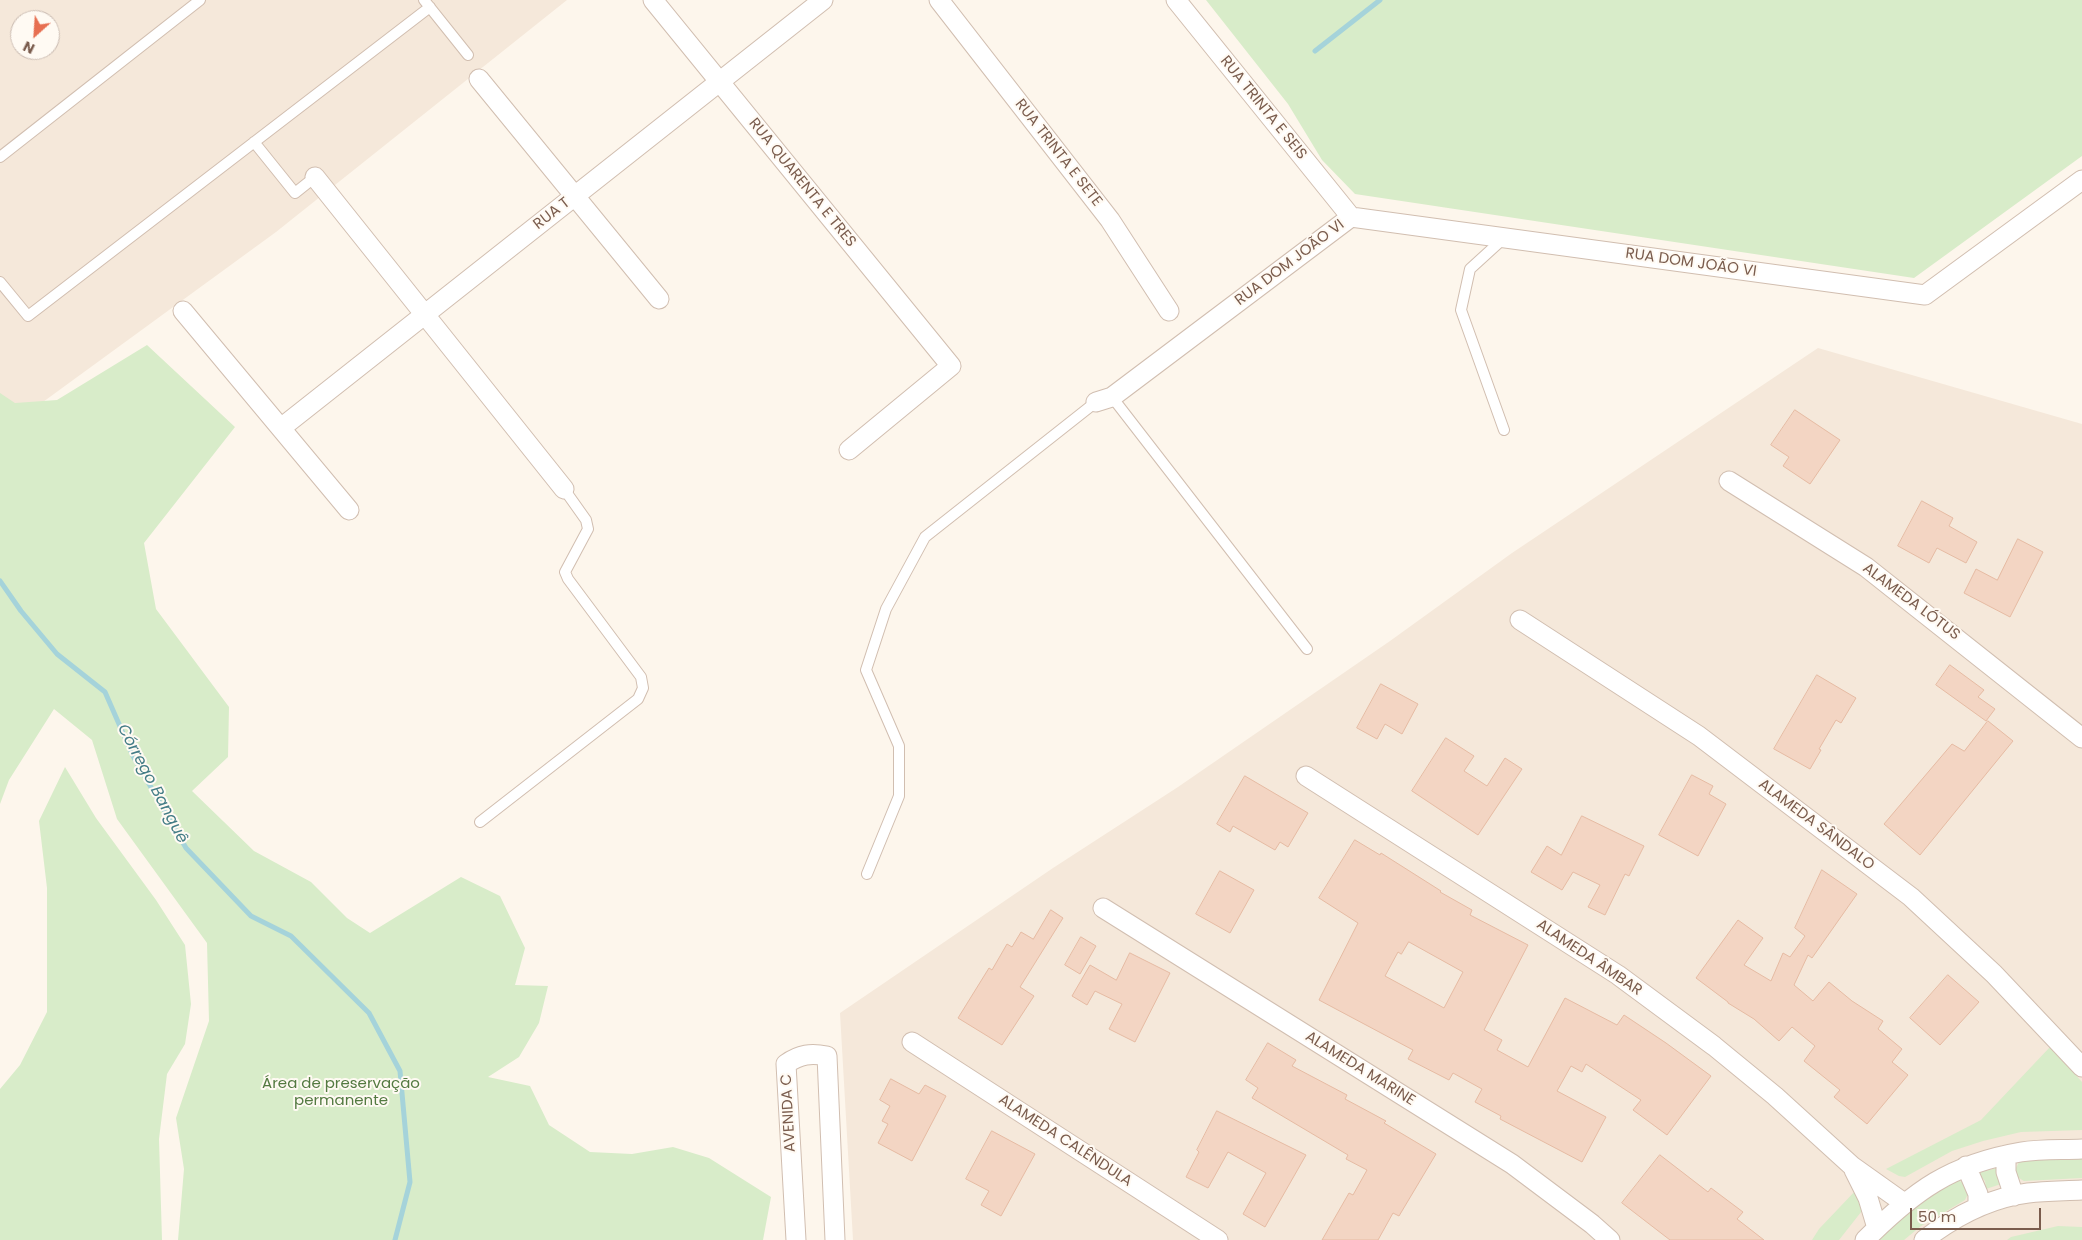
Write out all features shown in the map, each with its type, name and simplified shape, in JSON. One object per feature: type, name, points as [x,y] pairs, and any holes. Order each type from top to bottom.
[{"type":"street","name":"RUA QUARENTA E TRES","points":[[653,0],[951,366],[849,450]]},
{"type":"street","name":"RUA T","points":[[281,428],[824,0]]},
{"type":"street","name":"RUA TRINTA E SETE","points":[[939,0],[1110,220],[1169,311]]},
{"type":"street","name":"RUA TRINTA E SEIS","points":[[1176,0],[1351,217]]},
{"type":"street","points":[[479,79],[659,299]]},
{"type":"street","points":[[315,177],[424,316],[564,489]]},
{"type":"street","name":"RUA DOM JOÃO VI","points":[[1104,399],[1351,217],[1925,295],[2082,180]]},
{"type":"street","points":[[183,311],[349,510]]},
{"type":"street","name":"ALAMEDA LÓTUS","points":[[1728,481],[1866,567],[2082,738]]},
{"type":"street","name":"ALAMEDA SÂNDALO","points":[[1520,620],[1699,736],[1911,897],[1994,974],[2082,1067]]},
{"type":"street","name":"ALAMEDA ÂMBAR","points":[[1306,776],[1618,975],[1714,1046],[1775,1096],[1852,1166],[1904,1203]]},
{"type":"street","name":"ALAMEDA MARINE","points":[[1103,908],[1512,1164],[1592,1224],[1610,1240]]},
{"type":"street","name":"ALAMEDA CALÊNDULA","points":[[912,1042],[1218,1240]]},
{"type":"street","name":"AVENIDA C","points":[[796,1240],[786,1064],[805,1054],[816,1054],[827,1056],[835,1240]]},
{"type":"street","points":[[1871,1234],[1904,1203],[1944,1176],[1966,1166],[2023,1152],[2082,1149]]},
{"type":"street","points":[[2006,1155],[2006,1172],[2014,1196]]},
{"type":"street","name":"ALAMEDA ÂMBAR","points":[[1852,1166],[1868,1198],[1871,1234]]},
{"type":"street","points":[[1966,1166],[1978,1194],[1978,1206]]},
{"type":"street","points":[[1924,1240],[1946,1223],[1978,1206],[2027,1193],[2082,1190]]},
{"type":"lane","points":[[0,157],[200,0]]},
{"type":"lane","points":[[0,282],[28,316],[254,142],[427,3],[468,55]]},
{"type":"lane","points":[[254,142],[295,193],[315,177]]},
{"type":"lane","points":[[1504,430],[1461,310],[1470,269],[1505,238]]},
{"type":"lane","points":[[1104,399],[1307,649]]},
{"type":"lane","name":"RUA DOM JOÃO VI","points":[[867,874],[899,796],[899,746],[866,670],[886,609],[924,536],[1104,399]]},
{"type":"lane","points":[[480,822],[638,699],[643,688],[641,677],[568,580],[565,572],[588,529],[586,520],[564,489]]},
{"type":"shaded area","points":[[0,0],[567,0],[276,232],[21,418],[0,406]]},
{"type":"shaded area","points":[[1818,348],[2082,424],[2082,1240],[853,1240],[840,1013],[1053,868],[1178,787],[1390,641],[1512,553]]},
{"type":"green space","points":[[1206,0],[2082,0],[2082,156],[1914,278],[1355,194],[1322,160],[1288,104]]},
{"type":"green space","name":"Área de preservação permanente","points":[[147,345],[235,427],[144,543],[156,609],[229,707],[228,757],[192,791],[254,851],[311,882],[347,918],[370,933],[461,877],[500,896],[525,948],[515,985],[548,986],[539,1023],[519,1057],[488,1077],[530,1086],[549,1125],[590,1152],[632,1154],[673,1147],[709,1158],[771,1197],[763,1240],[178,1240],[184,1169],[176,1118],[209,1021],[207,943],[117,819],[92,740],[54,709],[9,780],[0,804],[0,393],[15,403],[57,400]]},
{"type":"green space","points":[[65,767],[96,818],[156,900],[185,945],[191,1004],[185,1044],[167,1074],[159,1139],[162,1240],[0,1240],[0,1089],[20,1065],[47,1012],[47,888],[39,821]]},
{"type":"green space","points":[[2050,1047],[2082,1082],[2082,1130],[2021,1132],[1983,1141],[1952,1151],[1905,1177],[1886,1169],[1981,1120]]},
{"type":"green space","points":[[2082,1158],[2082,1178],[2024,1181],[2017,1177],[2015,1170],[2019,1162],[2028,1159]]},
{"type":"green space","points":[[1997,1168],[1997,1177],[2001,1184],[1986,1189],[1985,1181],[1978,1173]]},
{"type":"green space","points":[[1958,1180],[1965,1184],[1969,1192],[1965,1200],[1921,1226],[1904,1240],[1874,1240],[1910,1207]]},
{"type":"green space","points":[[1858,1188],[1865,1207],[1839,1240],[1812,1240],[1819,1229]]},
{"type":"green space","points":[[2058,1226],[2082,1227],[2082,1240],[2007,1240],[2011,1237]]},
{"type":"building","points":[[1795,410],[1840,440],[1810,484],[1783,466],[1789,457],[1771,445]]},
{"type":"building","points":[[1922,501],[1953,518],[1949,526],[1977,542],[1966,563],[1937,548],[1929,563],[1898,546]]},
{"type":"building","points":[[2018,539],[2043,552],[2010,617],[1964,593],[1976,569],[1997,580]]},
{"type":"building","points":[[1950,665],[1984,690],[1978,697],[1995,709],[1986,721],[1936,685]]},
{"type":"building","points":[[1817,675],[1856,698],[1841,723],[1836,720],[1810,769],[1774,749]]},
{"type":"building","points":[[1381,684],[1418,704],[1402,734],[1385,724],[1377,739],[1357,728]]},
{"type":"building","points":[[1988,721],[2013,741],[1920,855],[1884,824],[1952,744],[1964,751]]},
{"type":"building","points":[[1446,738],[1474,756],[1464,771],[1487,786],[1505,758],[1522,769],[1478,835],[1412,791]]},
{"type":"building","points":[[1692,775],[1713,786],[1709,794],[1726,804],[1698,856],[1659,835]]},
{"type":"building","points":[[1245,776],[1308,813],[1288,847],[1280,842],[1275,850],[1233,826],[1230,832],[1217,824]]},
{"type":"building","points":[[1582,816],[1644,846],[1629,876],[1625,874],[1605,915],[1588,907],[1600,885],[1573,872],[1562,890],[1531,872],[1547,846],[1561,855]]},
{"type":"building","points":[[1355,840],[1380,855],[1381,853],[1440,892],[1472,910],[1470,915],[1528,945],[1484,1030],[1502,1040],[1497,1050],[1528,1067],[1565,998],[1617,1025],[1624,1015],[1711,1076],[1667,1135],[1633,1110],[1641,1100],[1586,1064],[1582,1072],[1571,1066],[1557,1091],[1606,1117],[1582,1162],[1500,1119],[1501,1116],[1475,1102],[1482,1089],[1453,1073],[1449,1080],[1408,1059],[1413,1050],[1319,1000],[1358,923],[1319,898]],"holes":[[[1409,942],[1463,972],[1444,1008],[1385,976],[1398,952],[1401,954]]]},
{"type":"building","points":[[1822,870],[1857,894],[1812,958],[1808,955],[1794,985],[1813,1001],[1829,982],[1852,1001],[1883,1021],[1878,1029],[1902,1049],[1892,1062],[1908,1075],[1867,1124],[1834,1097],[1840,1090],[1804,1061],[1815,1046],[1792,1027],[1779,1041],[1754,1019],[1728,1003],[1696,978],[1738,920],[1763,938],[1744,965],[1771,981],[1783,953],[1790,957],[1805,936],[1795,928]]},
{"type":"building","points":[[1220,871],[1254,890],[1230,933],[1196,914]]},
{"type":"building","points":[[1051,910],[1063,918],[1020,987],[1034,996],[1002,1045],[958,1018],[989,968],[992,970],[1007,944],[1012,947],[1021,932],[1033,939]]},
{"type":"building","points":[[1081,937],[1096,946],[1080,974],[1065,965]]},
{"type":"building","points":[[1130,953],[1170,973],[1135,1042],[1109,1029],[1122,1004],[1095,991],[1087,1005],[1072,996],[1090,965],[1116,980]]},
{"type":"building","points":[[1948,975],[1979,1002],[1940,1045],[1910,1018]]},
{"type":"building","points":[[1268,1043],[1296,1060],[1292,1066],[1347,1095],[1345,1099],[1386,1121],[1384,1123],[1436,1154],[1399,1216],[1393,1213],[1378,1240],[1322,1240],[1349,1193],[1353,1195],[1367,1170],[1346,1159],[1348,1155],[1252,1098],[1258,1088],[1246,1080]]},
{"type":"building","points":[[891,1079],[919,1094],[925,1085],[946,1096],[912,1161],[878,1143],[888,1124],[882,1121],[890,1106],[880,1100]]},
{"type":"building","points":[[1217,1111],[1306,1155],[1265,1227],[1243,1214],[1266,1173],[1228,1152],[1208,1188],[1186,1177],[1199,1152],[1197,1150]]},
{"type":"building","points":[[992,1131],[1035,1154],[1001,1216],[981,1205],[989,1191],[966,1179]]},
{"type":"building","points":[[1660,1155],[1708,1192],[1711,1188],[1743,1212],[1737,1219],[1764,1240],[1670,1240],[1622,1203]]},
{"type":"waterway","points":[[1315,51],[1380,0]]},
{"type":"waterway","name":"Córrego Banguê","points":[[0,581],[21,611],[57,654],[105,692],[133,756],[186,848],[251,916],[291,936],[369,1013],[400,1071],[410,1182],[395,1240]]}]
